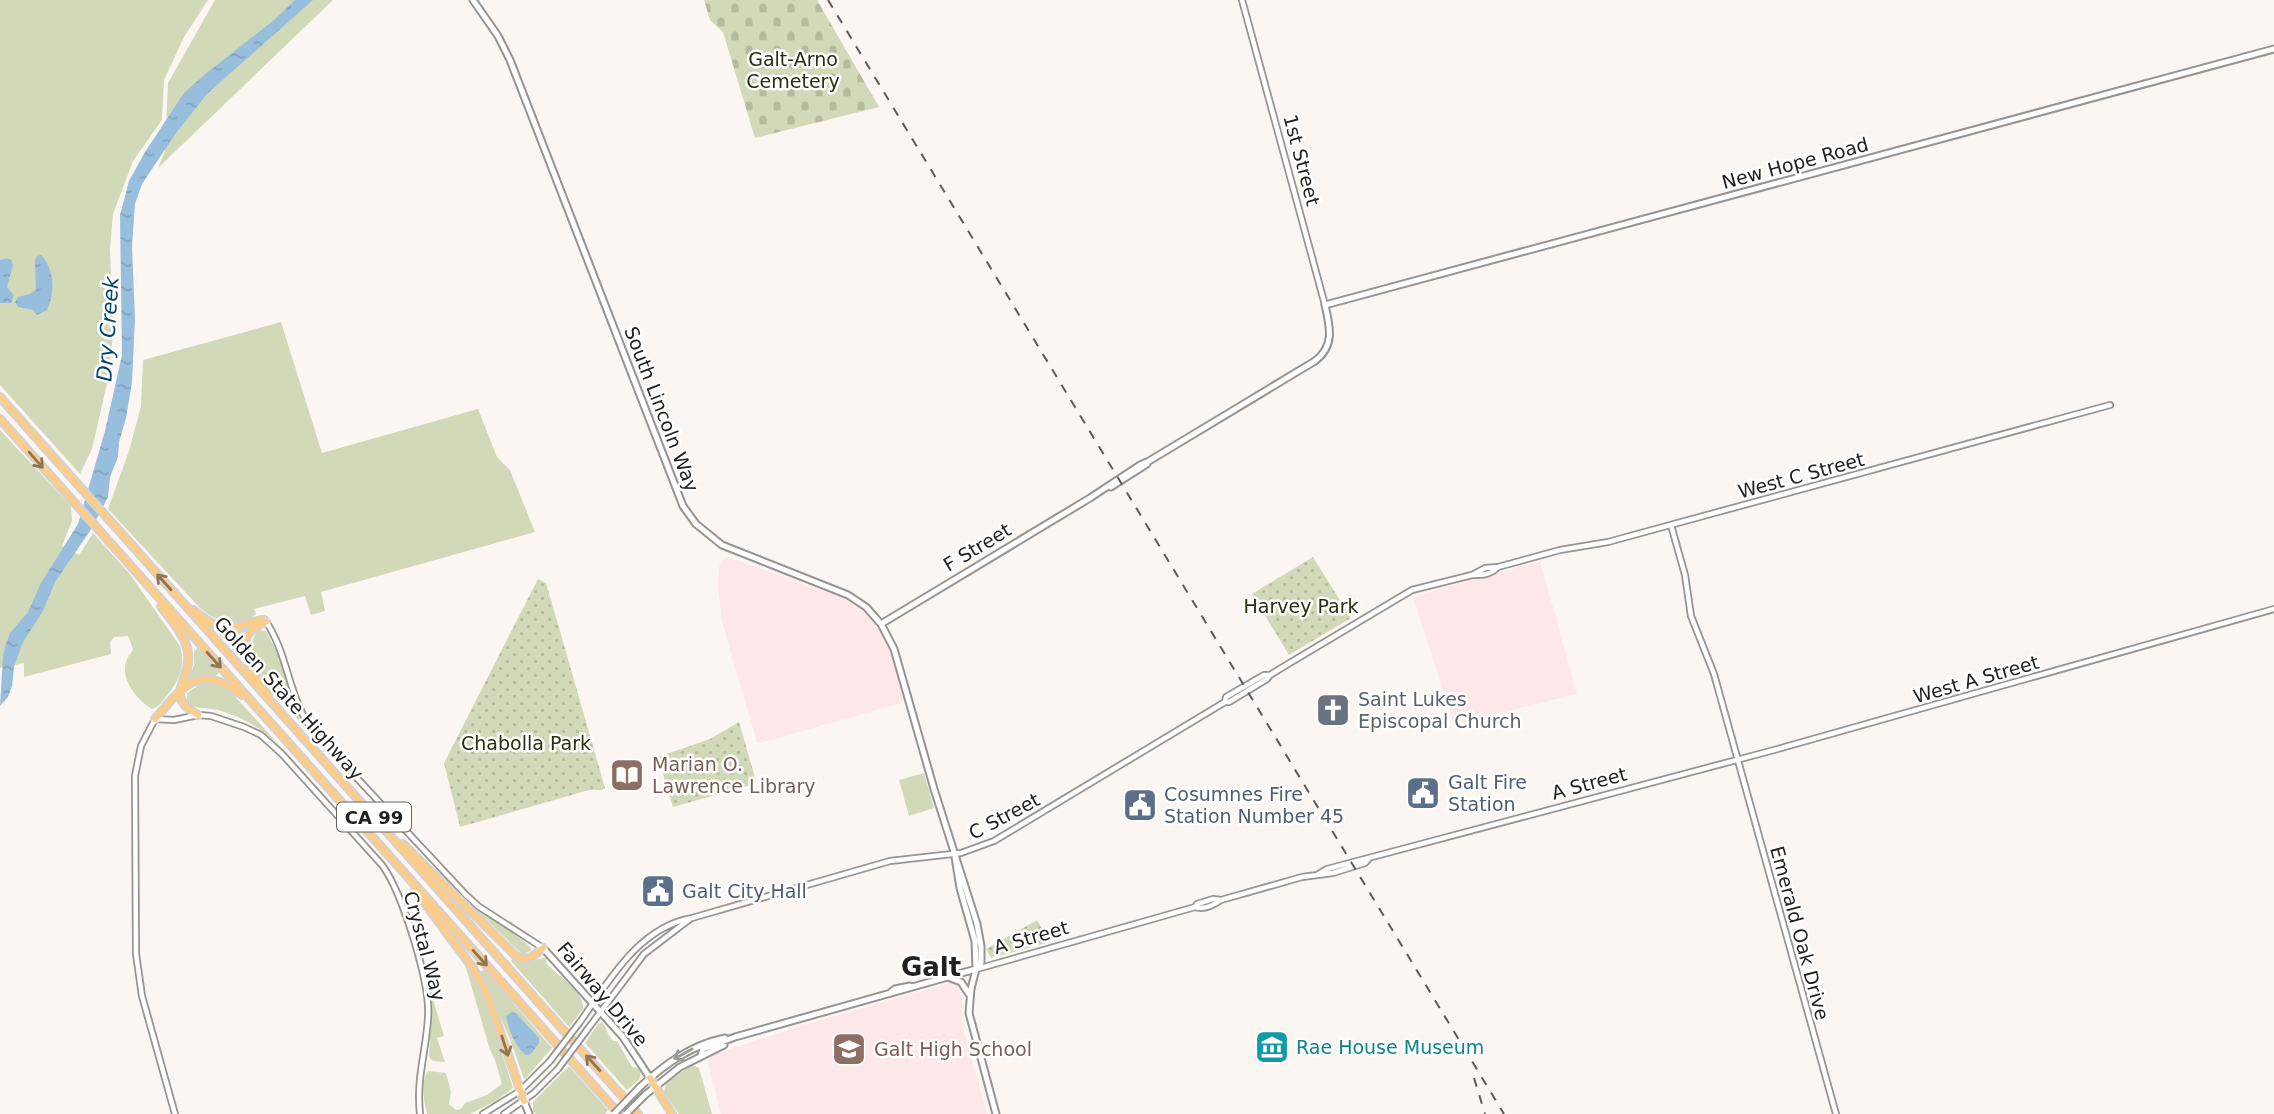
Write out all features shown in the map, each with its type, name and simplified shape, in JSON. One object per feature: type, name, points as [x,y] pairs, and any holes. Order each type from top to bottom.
[{"type":"highway","name":"Golden State Highway","points":[[0,397],[638,1114]]},
{"type":"highway","name":"Golden State Highway","points":[[0,419],[616,1114]]},
{"type":"highway","points":[[146,584],[186,645],[188,665],[179,690],[155,719]]},
{"type":"highway","points":[[181,601],[207,621],[222,627],[266,621]]},
{"type":"highway","points":[[266,621],[256,625],[249,634],[246,657],[283,717]]},
{"type":"highway","points":[[179,690],[199,680],[218,680],[254,705]]},
{"type":"highway","points":[[179,690],[187,709],[198,715]]},
{"type":"highway","points":[[373,815],[516,956],[525,960],[543,948]]},
{"type":"highway","points":[[395,863],[473,968],[494,1012],[524,1101]]},
{"type":"highway","points":[[650,1078],[672,1114]]},
{"type":"main road","name":"South Lincoln Way","points":[[474,0],[510,60],[676,491],[689,516],[704,532],[722,545],[848,595],[866,607],[881,624],[894,649],[954,854],[975,942],[976,969],[969,1013],[996,1114]]},
{"type":"main road","name":"New Hope Road","points":[[1325,305],[2274,49]]},
{"type":"main road","name":"1st Street","points":[[1325,305],[1330,328]]},
{"type":"main road","name":"F Street","points":[[881,624],[1143,469],[1149,461],[1315,361],[1328,346],[1330,328]]},
{"type":"main road","name":"Fairway Drive","points":[[543,948],[623,1037],[650,1078]]},
{"type":"main road","name":"A Street","points":[[616,1114],[639,1087],[672,1060],[696,1047],[976,969]]},
{"type":"main road","points":[[948,976],[961,982],[970,995]]},
{"type":"main road","name":"A Street","points":[[626,1114],[680,1067],[725,1045],[735,1037]]},
{"type":"main road","points":[[524,1101],[529,1114]]},
{"type":"street","name":"1st Street","points":[[1242,0],[1325,305]]},
{"type":"street","name":"West C Street","points":[[1498,567],[1560,550],[1608,542],[2110,405]]},
{"type":"street","name":"Emerald Oak Drive","points":[[1671,525],[1685,575],[1691,616],[1710,661],[1836,1114]]},
{"type":"street","name":"C Street","points":[[483,1114],[520,1091],[550,1061],[619,967],[644,943],[676,921],[890,861],[954,854],[983,846],[1003,837],[1225,702],[1267,680],[1270,675],[1404,594],[1472,575],[1484,575],[1498,567]]},
{"type":"street","name":"West A Street","points":[[1737,759],[2274,609]]},
{"type":"street","name":"Fairway Drive","points":[[266,621],[281,647],[297,705],[313,732],[466,895],[478,906],[543,948]]},
{"type":"street","name":"Crystal Way","points":[[155,719],[211,716],[253,731],[270,742],[382,865],[400,897],[428,995],[428,1024],[418,1081],[421,1114]]},
{"type":"street","points":[[155,719],[141,746],[135,776],[136,954],[142,996],[176,1114]]},
{"type":"street","name":"A Street","points":[[976,969],[1195,907],[1202,909],[1221,900],[1351,867],[1368,859],[1737,759]]},
{"type":"street","name":"C Street","points":[[503,1114],[524,1101],[558,1069],[644,954],[692,918]]},
{"type":"shaded area","points":[[728,557],[843,598],[865,613],[882,633],[892,654],[904,698],[901,703],[757,742],[722,621],[719,567]]},
{"type":"shaded area","points":[[1540,561],[1577,694],[1454,724],[1413,597]]},
{"type":"shaded area","name":"Galt High School","points":[[956,983],[961,988],[963,1028],[987,1114],[721,1114],[708,1062],[712,1055],[810,1023]]},
{"type":"green space","points":[[0,0],[208,0],[184,37],[164,80],[162,120],[133,161],[113,214],[110,248],[113,332],[109,375],[92,449],[80,474],[0,385]]},
{"type":"green space","points":[[215,0],[333,0],[158,168],[165,151],[168,83]]},
{"type":"green space","name":"Galt-Arno Cemetery","points":[[704,0],[817,0],[879,107],[755,138],[723,32],[710,20]]},
{"type":"green space","points":[[281,322],[322,453],[478,409],[497,457],[510,470],[535,532],[321,592],[325,611],[311,615],[305,596],[254,609],[256,614],[249,619],[234,623],[212,617],[199,607],[108,509],[129,451],[141,406],[143,360]]},
{"type":"green space","points":[[0,430],[71,506],[72,521],[62,546],[79,555],[93,533],[129,573],[180,646],[180,674],[170,692],[154,708],[141,700],[127,681],[125,667],[133,649],[128,636],[114,637],[110,642],[111,654],[24,677],[24,663],[0,668]]},
{"type":"green space","name":"Harvey Park","points":[[1313,557],[1351,618],[1289,655],[1252,594]]},
{"type":"green space","name":"Chabolla Park","points":[[538,579],[547,586],[605,788],[589,790],[460,827],[444,763]]},
{"type":"green space","points":[[246,627],[249,629],[245,655],[241,659],[219,634],[223,630]]},
{"type":"green space","points":[[259,630],[266,631],[279,656],[300,718],[298,720],[272,690],[256,664],[252,652],[253,640]]},
{"type":"green space","points":[[198,648],[220,672],[215,676],[189,677],[194,665],[194,651]]},
{"type":"green space","points":[[211,683],[230,691],[281,747],[260,729],[236,716],[190,705],[187,693],[200,684]]},
{"type":"green space","points":[[739,722],[756,781],[754,784],[673,807],[658,757],[710,739]]},
{"type":"green space","points":[[924,773],[934,808],[909,816],[899,780]]},
{"type":"green space","points":[[465,899],[526,943],[531,948],[530,951],[524,954],[520,952]]},
{"type":"green space","points":[[1037,920],[1050,942],[991,958],[986,949]]},
{"type":"green space","points":[[514,958],[527,962],[546,958],[547,964],[580,996],[583,1009],[569,1027],[511,961]]},
{"type":"green space","points":[[464,961],[478,983],[487,1005],[513,1088],[496,1101],[470,1114],[427,1114],[423,1087],[428,1071],[446,1073],[451,1092],[449,1104],[456,1110],[461,1109],[465,1103],[487,1095],[502,1084]]},
{"type":"green space","points":[[484,969],[552,1048],[524,1079],[509,1037],[480,972]]},
{"type":"green space","points":[[432,996],[444,1036],[437,1038],[445,1062],[433,1061],[429,1057]]},
{"type":"green space","points":[[602,1022],[632,1067],[641,1072],[639,1080],[627,1090],[585,1043]]},
{"type":"green space","points":[[692,1065],[699,1068],[712,1114],[679,1114],[664,1092],[666,1083]]},
{"type":"green space","points":[[569,1066],[608,1110],[605,1114],[536,1114],[533,1111],[533,1102]]},
{"type":"water","points":[[295,0],[313,0],[207,94],[176,133],[142,184],[135,204],[132,246],[135,319],[132,382],[118,457],[110,477],[108,497],[90,531],[55,582],[43,611],[23,642],[14,667],[12,686],[8,697],[0,706],[3,656],[10,633],[28,612],[41,583],[78,524],[105,431],[122,355],[120,215],[129,181],[184,93]]},
{"type":"water","points":[[41,255],[49,268],[52,289],[47,310],[37,315],[33,310],[18,307],[15,302],[18,297],[36,290],[35,260]]},
{"type":"water","points":[[7,258],[13,265],[7,287],[14,295],[11,303],[0,303],[0,260]]},
{"type":"water","points":[[512,1012],[539,1038],[539,1043],[531,1054],[522,1052],[513,1038],[506,1016]]},
{"type":"railway","points":[[828,0],[1504,1114]]},
{"type":"railway","points":[[1474,1078],[1485,1114]]},
{"type":"place","name":"Saint Lukes Episcopal Church","points":[[1333,710]]},
{"type":"place","name":"Marian O. Lawrence Library","points":[[627,775]]},
{"type":"place","name":"Galt Fire Station","points":[[1423,793]]},
{"type":"place","name":"Cosumnes Fire Station Number 45","points":[[1140,805]]},
{"type":"place","name":"Galt City Hall","points":[[658,891]]},
{"type":"place","name":"Rae House Museum","points":[[1272,1047]]},
{"type":"place","name":"Galt High School","points":[[849,1049]]},
{"type":"district","name":"Galt","points":[[931,967]]},
{"type":"water label","name":"Dry Creek","points":[[108,329]]}]
